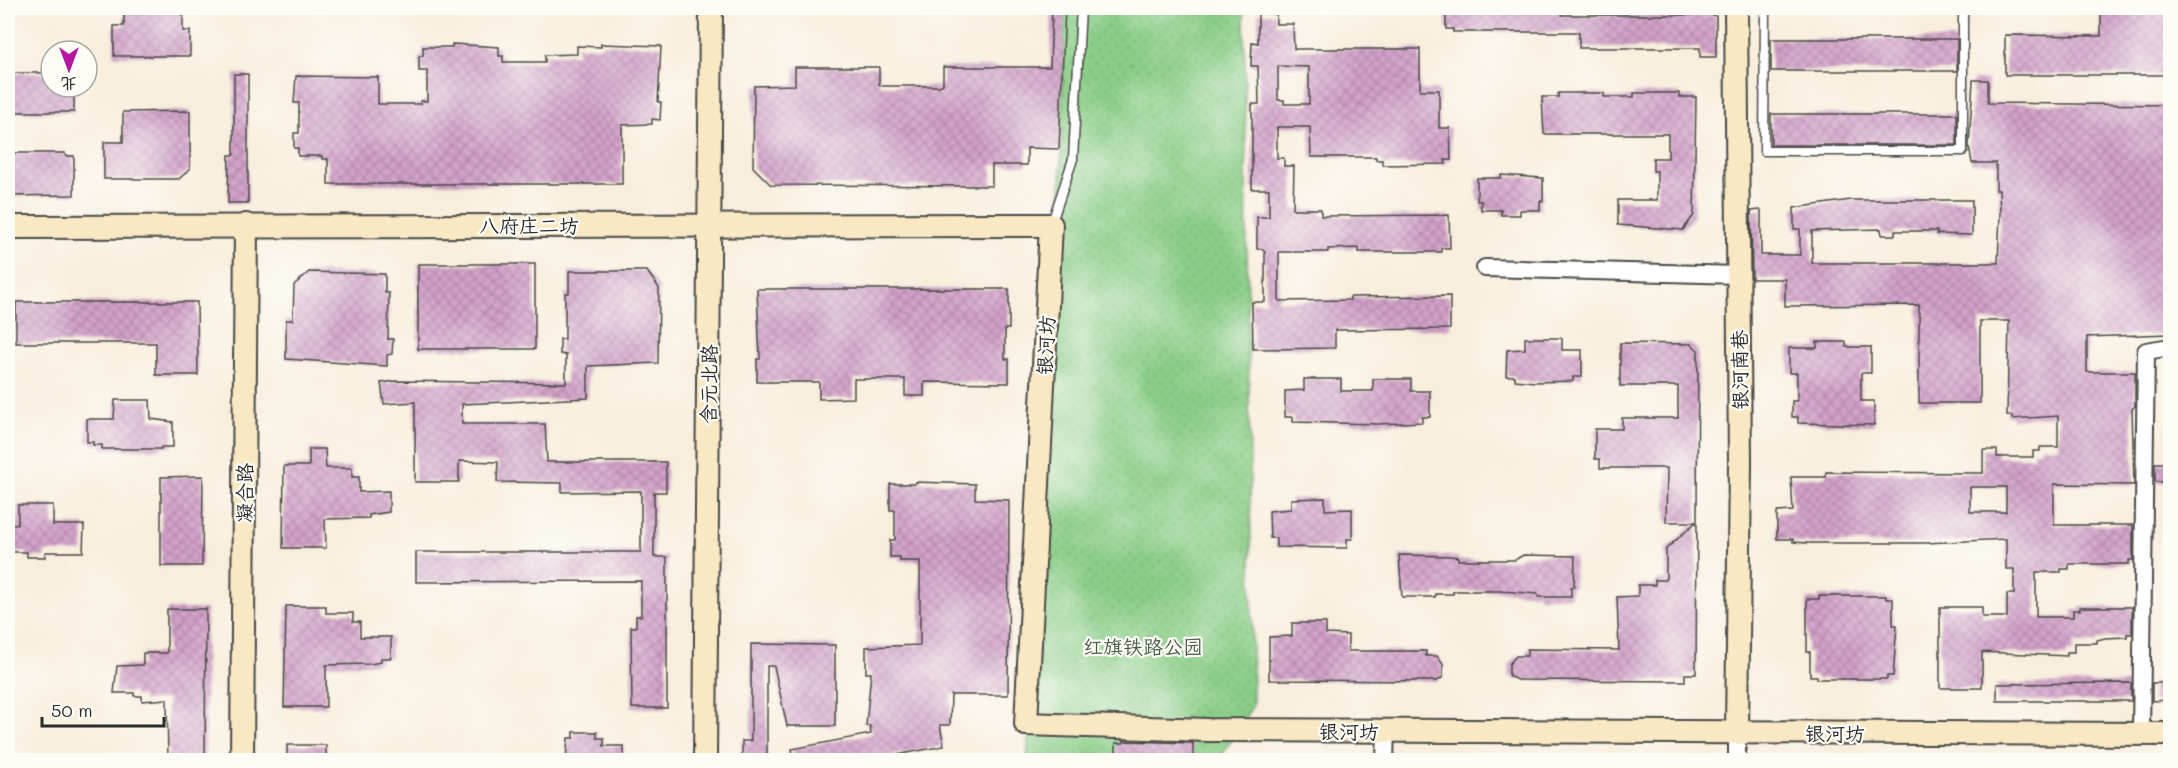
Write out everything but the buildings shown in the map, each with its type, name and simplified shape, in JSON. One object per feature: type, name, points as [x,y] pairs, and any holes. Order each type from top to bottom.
[{"type":"street","name":"含元北路","points":[[705,760],[711,8]]},
{"type":"street","name":"银河南巷","points":[[1736,8],[1740,462],[1737,733]]},
{"type":"street","name":"凝合路","points":[[242,760],[246,225]]},
{"type":"street","name":"八府庄二坊","points":[[8,227],[1051,225]]},
{"type":"street","name":"银河坊","points":[[1051,225],[1026,724],[1208,730],[2170,734]]},
{"type":"street","points":[[1485,268],[1738,275]]},
{"type":"street","points":[[2141,734],[2146,351],[2170,347]]},
{"type":"street","points":[[1385,760],[1386,731]]},
{"type":"street","points":[[1737,733],[1737,760]]},
{"type":"lane","points":[[1051,225],[1073,159],[1082,8]]},
{"type":"lane","points":[[1765,8],[1764,151],[1964,151],[1963,8]]},
{"type":"green space","name":"红旗铁路公园","points":[[1064,8],[1244,8],[1253,705],[1219,760],[1027,760],[1060,228]]}]
